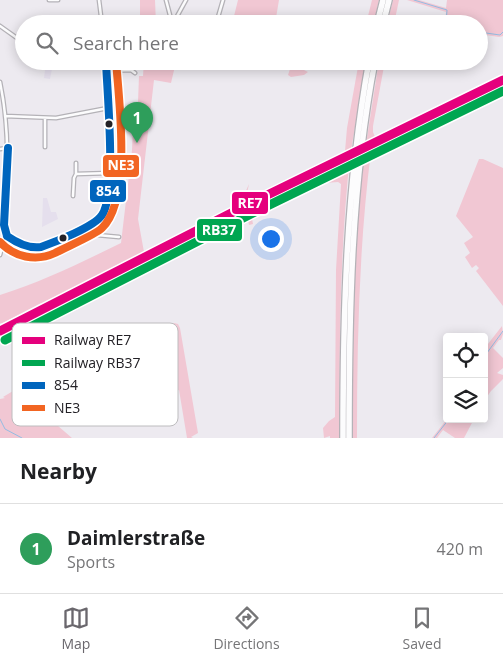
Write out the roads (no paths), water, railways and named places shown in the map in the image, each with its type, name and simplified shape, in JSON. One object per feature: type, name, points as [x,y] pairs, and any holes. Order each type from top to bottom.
[{"type":"highway","points":[[379,15],[383,0]]},
{"type":"highway","points":[[385,15],[389,0]]},
{"type":"highway","points":[[344,438],[343,321],[348,218],[368,70]]},
{"type":"highway","points":[[349,438],[349,329],[358,150],[373,70]]},
{"type":"street","points":[[47,0],[58,0]]},
{"type":"street","points":[[99,0],[101,15]]},
{"type":"street","points":[[166,0],[169,15]]},
{"type":"street","points":[[178,15],[186,0]]},
{"type":"street","points":[[219,15],[223,0]]},
{"type":"street","points":[[0,26],[15,37]]},
{"type":"street","points":[[0,82],[6,116],[8,148],[4,225],[7,236],[23,246],[40,248],[89,225],[98,219],[102,213],[106,203],[110,173],[106,71],[131,70],[135,73]]},
{"type":"street","points":[[6,116],[45,118],[73,116],[108,108]]},
{"type":"street","points":[[45,118],[45,147]]},
{"type":"street","points":[[0,149],[8,148]]},
{"type":"street","points":[[73,196],[76,163]]},
{"type":"street","points":[[76,174],[110,173]]},
{"type":"street","points":[[98,219],[97,235],[119,237]]},
{"type":"street","points":[[0,254],[7,236]]},
{"type":"waterway","points":[[414,0],[447,10],[447,15]]},
{"type":"waterway","points":[[488,33],[500,35],[503,32]]},
{"type":"waterway","points":[[488,352],[503,331]]},
{"type":"waterway","points":[[0,419],[5,429],[22,438]]},
{"type":"waterway","points":[[434,438],[446,423]]},
{"type":"rail line","name":"RE7","points":[[16,323],[245,206],[503,80]]},
{"type":"rail line","name":"RB37","points":[[38,323],[249,215],[503,91]]},
{"type":"rail line","name":"RE7","points":[[0,331],[12,325]]},
{"type":"rail line","name":"RB37","points":[[5,340],[12,336]]},
{"type":"place","name":"Daimlerstraße","points":[[137,143]]}]
